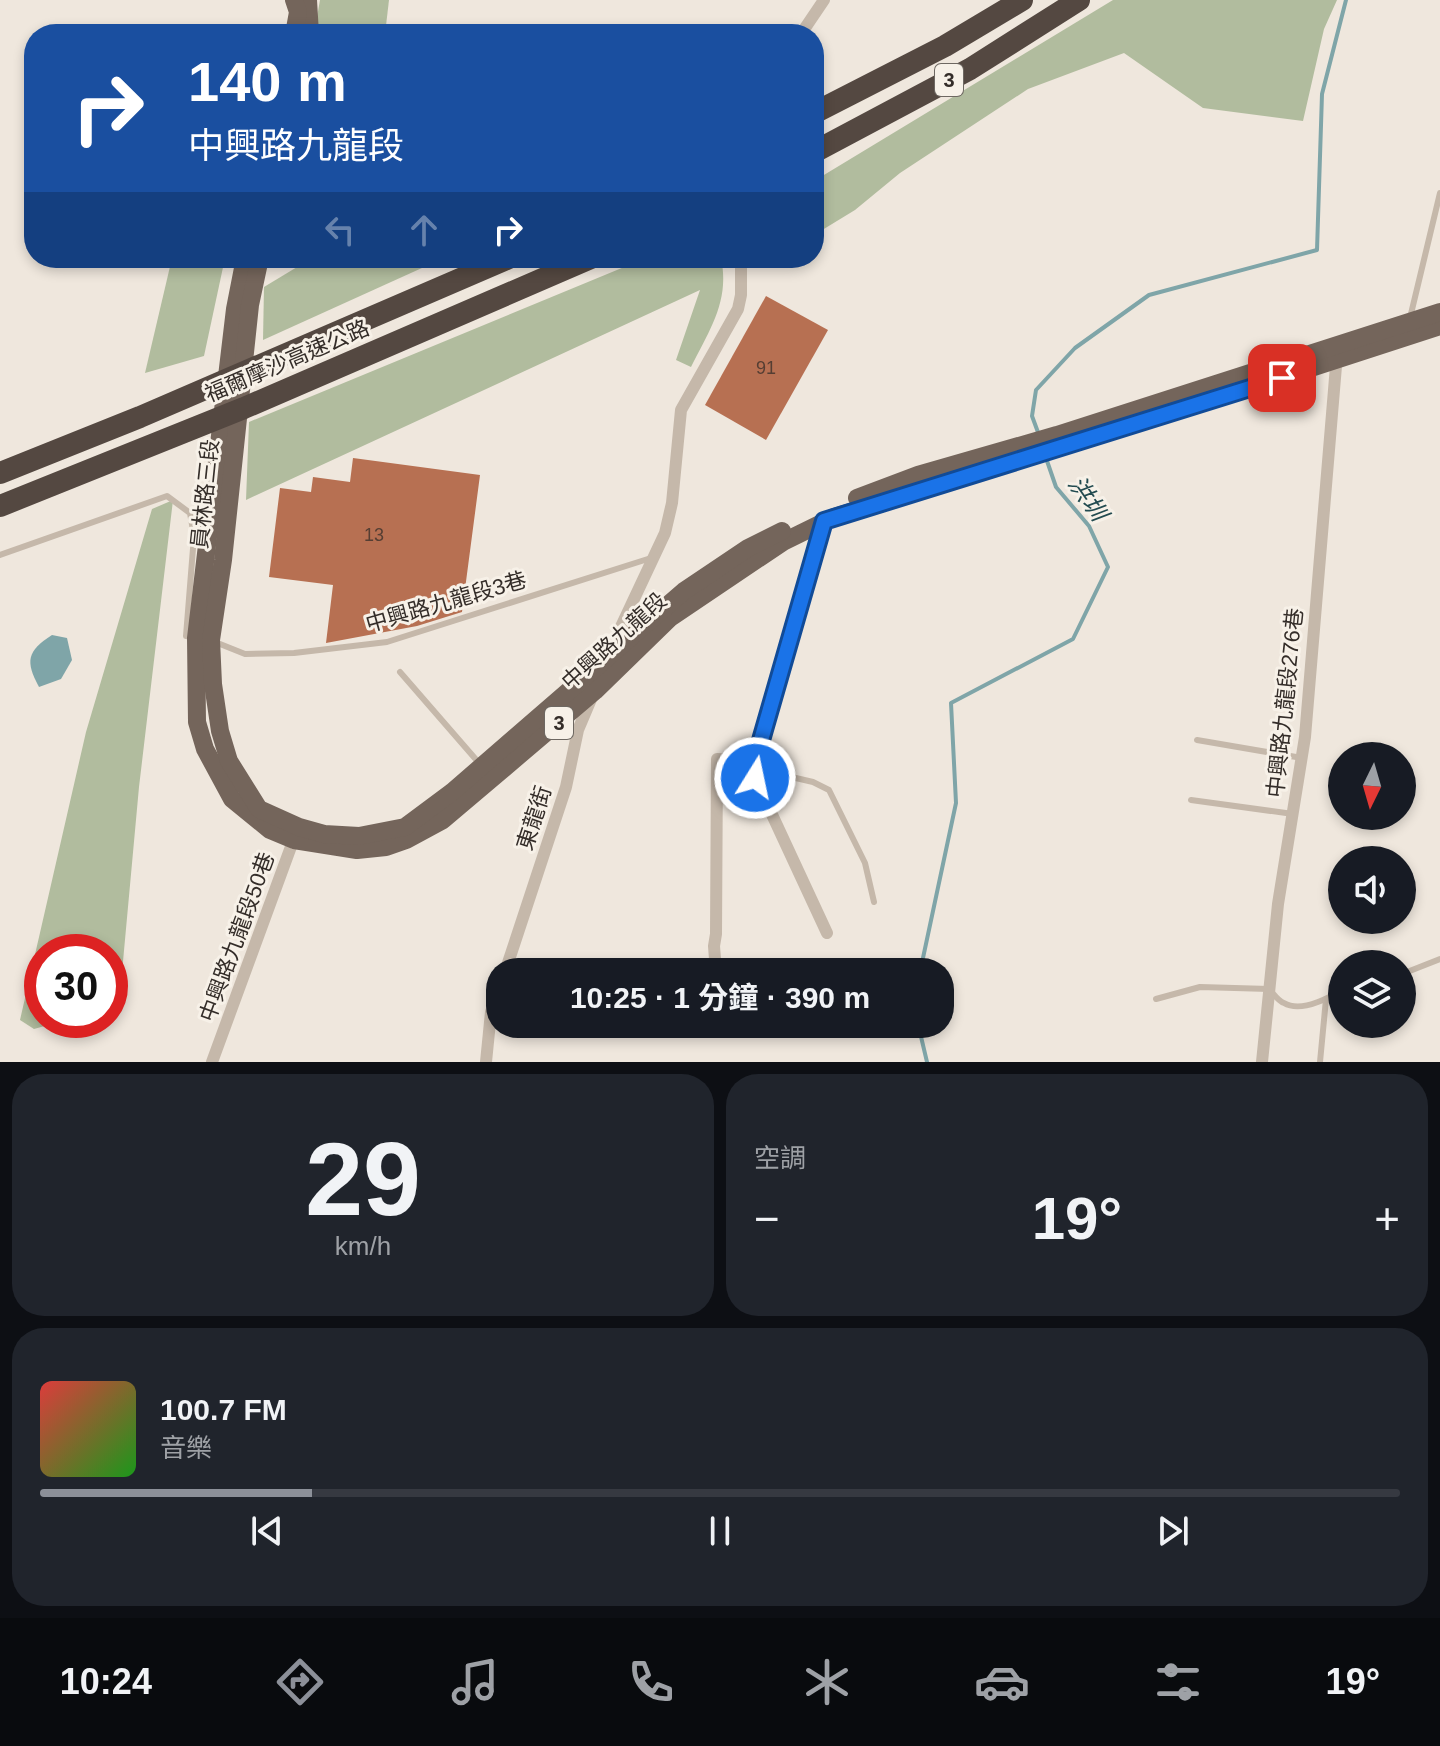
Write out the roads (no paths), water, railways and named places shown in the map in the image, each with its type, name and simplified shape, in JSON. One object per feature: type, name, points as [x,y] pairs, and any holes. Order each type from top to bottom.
[{"type":"highway","name":"3","points":[[824,108],[945,46],[1022,0]]},
{"type":"highway","name":"3","points":[[824,147],[970,69],[1079,0]]},
{"type":"highway","name":"福爾摩沙高速公路","points":[[0,473],[140,417],[486,268]]},
{"type":"highway","name":"福爾摩沙高速公路","points":[[0,506],[244,408],[568,268]]},
{"type":"main road","points":[[294,0],[298,12],[296,24]]},
{"type":"main road","points":[[308,0],[309,24]]},
{"type":"main road","name":"員林路三段","points":[[204,639],[243,307],[245,268]]},
{"type":"main road","name":"員林路三段","points":[[243,307],[257,268]]},
{"type":"main road","name":"3","points":[[1337,354],[1440,312]]},
{"type":"main road","name":"3","points":[[1337,354],[1440,326]]},
{"type":"main road","name":"中興路九龍段","points":[[204,639],[229,761],[259,809],[296,834],[357,850],[386,847],[443,820],[600,676],[684,591],[736,556],[918,475],[1027,450],[1337,354]]},
{"type":"main road","name":"中興路九龍段","points":[[296,834],[359,836],[405,827],[670,618],[825,516]]},
{"type":"street","points":[[808,24],[824,0]]},
{"type":"street","name":"東龍街","points":[[510,958],[566,787],[578,730],[665,533],[672,503],[681,410],[732,323],[741,295],[741,268]]},
{"type":"street","name":"中興路九龍段276巷","points":[[1262,1062],[1278,904],[1302,758],[1337,354]]},
{"type":"street","points":[[715,958],[717,759],[753,761],[755,778],[827,933]]},
{"type":"street","name":"中興路九龍段50巷","points":[[212,1062],[296,834]]},
{"type":"street","points":[[486,1062],[488,1038]]},
{"type":"lane","points":[[1409,324],[1440,193]]},
{"type":"lane","points":[[0,555],[167,496],[190,513],[194,536],[186,636],[204,639]]},
{"type":"lane","points":[[825,516],[753,768],[813,782],[829,790],[865,863],[874,902]]},
{"type":"lane","name":"中興路九龍段3巷","points":[[204,639],[245,654],[294,653],[387,642],[655,557]]},
{"type":"lane","points":[[400,672],[482,766]]},
{"type":"lane","points":[[1197,740],[1302,758]]},
{"type":"lane","points":[[1191,800],[1293,814]]},
{"type":"lane","points":[[1416,968],[1440,959]]},
{"type":"lane","points":[[1156,999],[1200,987],[1269,989],[1283,1003],[1297,1007],[1326,999],[1320,1062]]},
{"type":"water","points":[[52,635],[67,638],[72,660],[61,679],[39,687],[30,663],[31,657],[37,646]]},
{"type":"waterway","name":"洪圳","points":[[1039,435],[1032,416],[1036,390],[1075,348],[1149,295],[1317,250],[1322,94],[1346,0]]},
{"type":"waterway","name":"洪圳","points":[[923,958],[956,803],[951,703],[1073,639],[1108,567],[1089,526],[1056,487],[1046,458]]},
{"type":"waterway","name":"洪圳","points":[[921,1038],[927,1062]]}]
